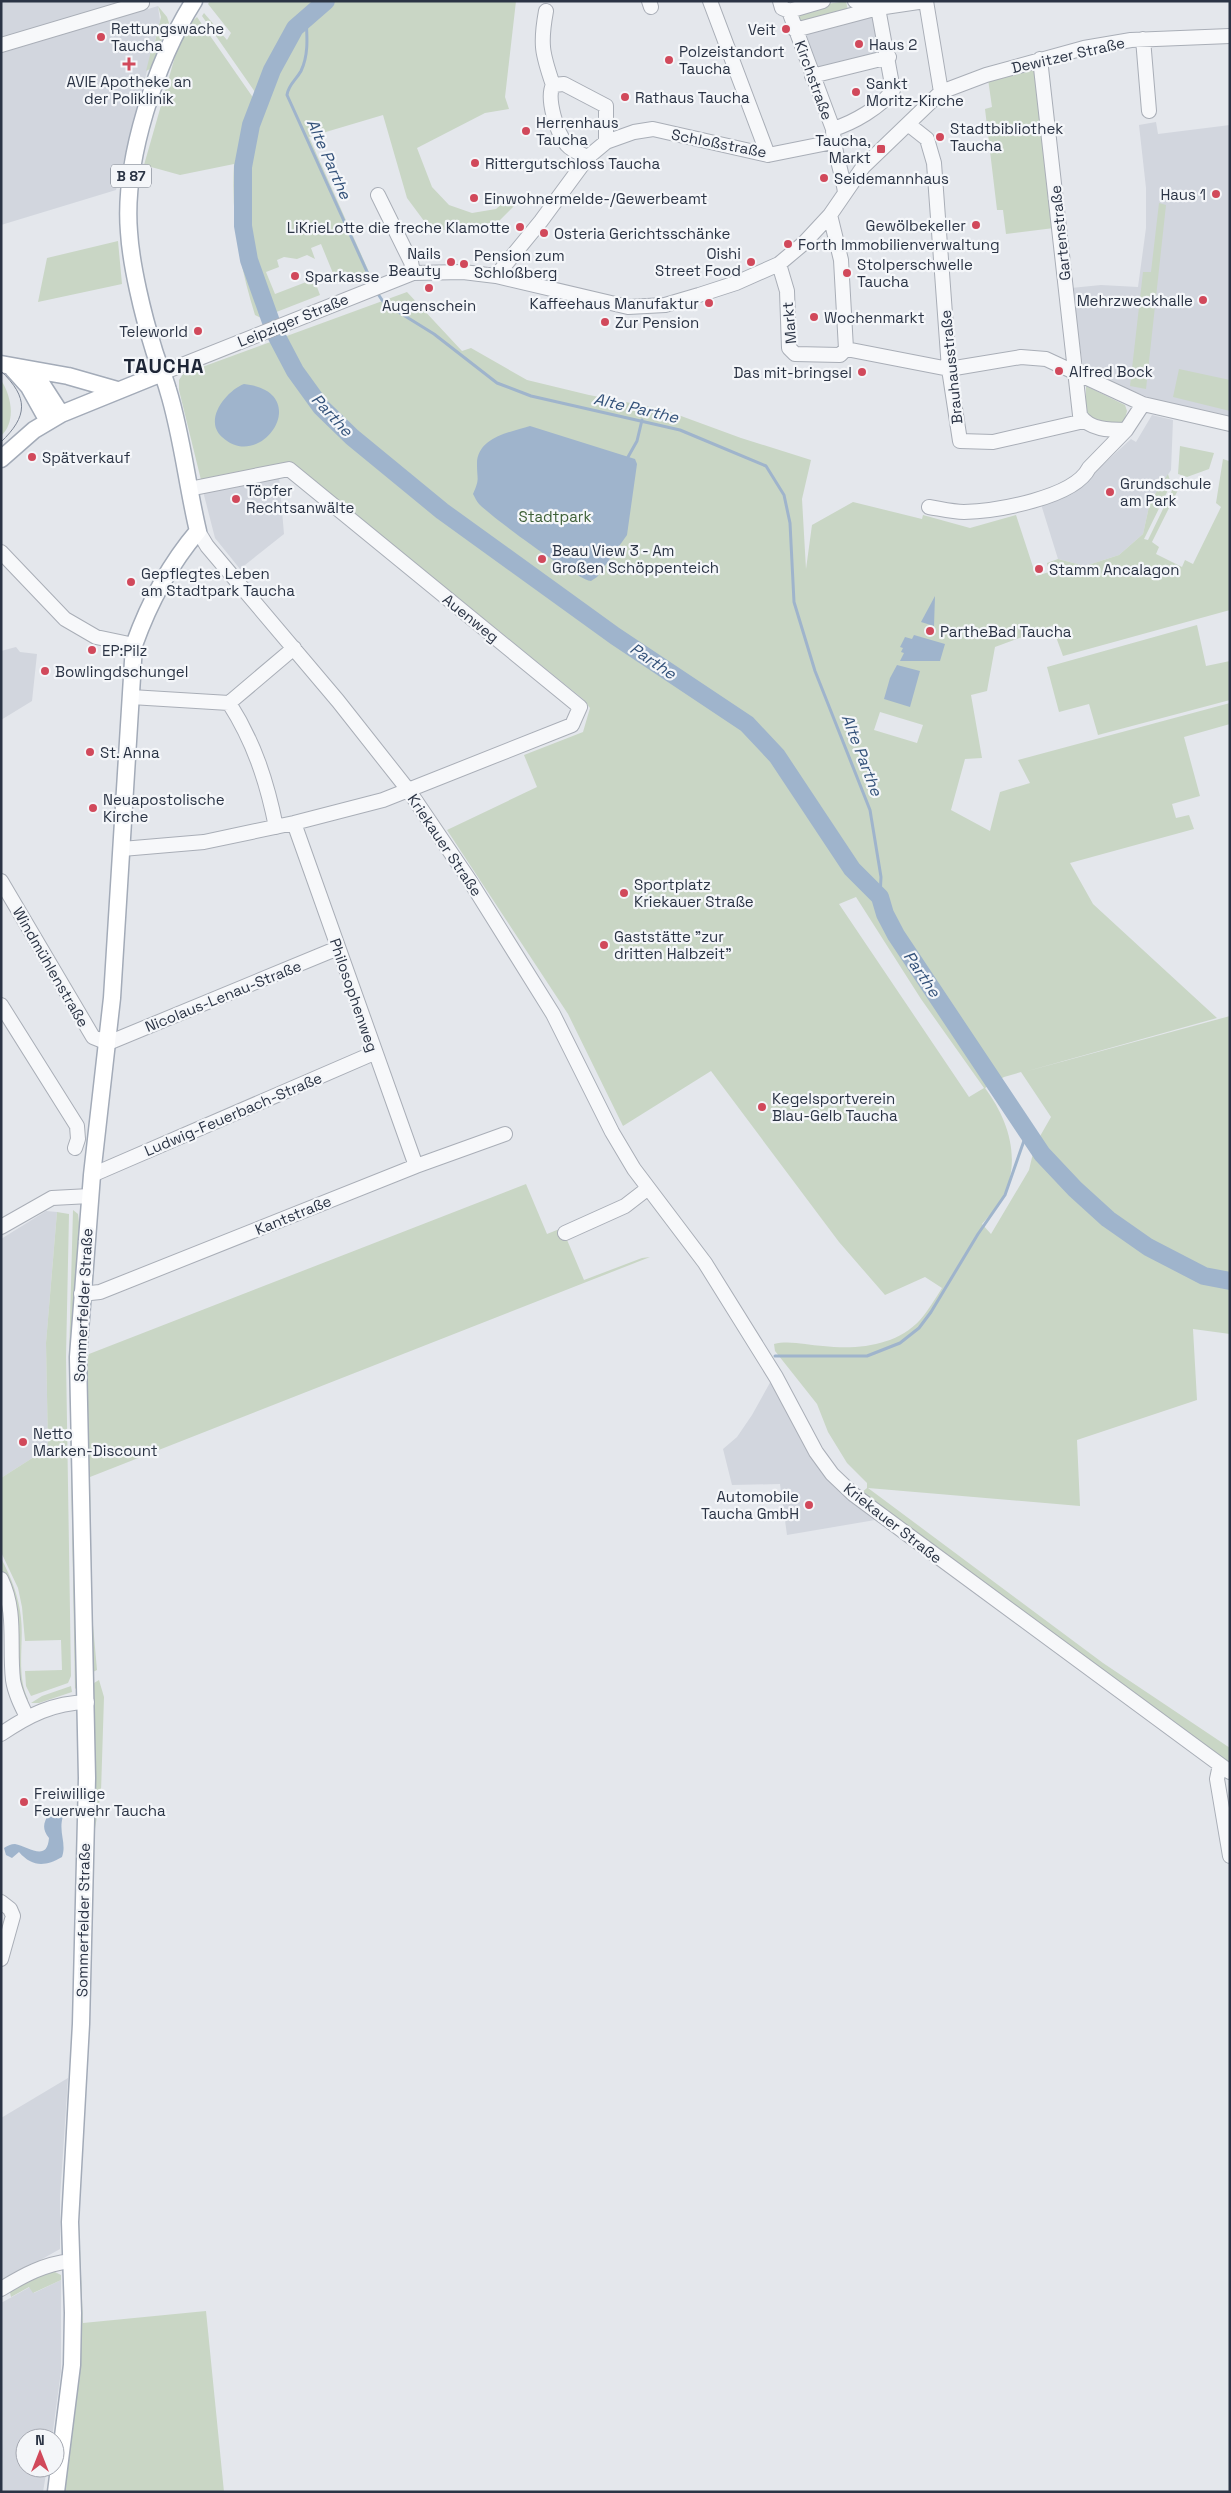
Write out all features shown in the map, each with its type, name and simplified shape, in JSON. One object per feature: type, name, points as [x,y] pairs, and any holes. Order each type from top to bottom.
[{"type":"main road","name":"B 87","points":[[162,373],[152,345],[132,254],[127,204],[134,162],[155,84],[174,37],[194,1]]},
{"type":"main road","points":[[13,367],[68,376],[117,390]]},
{"type":"main road","points":[[13,367],[55,418]]},
{"type":"main road","name":"Leipziger Straße","points":[[1,460],[23,439],[55,418],[117,390],[162,373]]},
{"type":"main road","points":[[162,373],[169,395],[198,531]]},
{"type":"main road","name":"Sommerfelder Straße","points":[[56,2492],[72,2365],[70,2206],[82,2024],[87,1702],[78,1357],[81,1294],[92,1175],[108,1043],[134,645],[154,596],[170,569],[198,531]]},
{"type":"street","points":[[710,1],[768,155]]},
{"type":"street","points":[[784,6],[823,1]]},
{"type":"street","points":[[855,1],[878,8]]},
{"type":"street","points":[[779,264],[804,243],[830,215],[863,167],[941,92],[926,1],[878,8],[796,30]]},
{"type":"street","points":[[1,45],[142,3]]},
{"type":"street","name":"Kirchstraße","points":[[784,6],[796,30],[833,135],[840,160],[845,192]]},
{"type":"street","name":"Schloßstraße","points":[[496,276],[542,221],[588,157],[606,142],[634,132],[653,129],[768,155],[833,135],[887,98],[893,90],[878,8]]},
{"type":"street","points":[[546,11],[541,43],[542,54],[553,85],[550,94],[558,133],[568,147],[588,157]]},
{"type":"street","name":"Dewitzer Straße","points":[[941,92],[986,75],[1084,48],[1143,39],[1230,36]]},
{"type":"street","points":[[1143,39],[1149,111]]},
{"type":"street","points":[[812,76],[888,57]]},
{"type":"street","name":"Gartenstraße","points":[[1040,59],[1077,371],[1080,415],[1084,421]]},
{"type":"street","points":[[553,85],[564,84],[606,106],[606,142]]},
{"type":"street","points":[[640,123],[653,129]]},
{"type":"street","name":"Brauhausstraße","points":[[908,124],[927,139],[934,163],[949,369],[960,442],[993,442],[1084,421]]},
{"type":"street","points":[[840,160],[863,167]]},
{"type":"street","points":[[378,194],[412,262],[413,273]]},
{"type":"street","points":[[830,215],[841,260],[846,349],[949,369],[1020,357],[1046,359],[1077,371],[1143,404],[1230,424]]},
{"type":"street","name":"Leipziger Straße","points":[[162,373],[413,273],[463,272],[496,276],[570,292],[616,306],[640,308],[665,305],[699,295],[736,283],[779,264]]},
{"type":"street","name":"Markt","points":[[779,264],[787,291],[789,348],[795,354],[829,356],[840,355],[846,349]]},
{"type":"street","points":[[929,508],[964,512],[987,509],[1026,502],[1066,489],[1086,475],[1089,468],[1126,430],[1143,404]]},
{"type":"street","points":[[1084,421],[1107,430],[1126,430]]},
{"type":"street","name":"Auenweg","points":[[189,489],[289,469],[580,707],[572,725],[409,791]]},
{"type":"street","name":"Kriekauer Straße","points":[[198,531],[207,546],[294,648],[409,791],[470,881],[548,1006],[612,1132],[647,1189],[705,1263],[776,1377],[816,1452],[832,1474],[853,1494],[911,1538],[1225,1768]]},
{"type":"street","points":[[1,552],[65,620],[96,637],[134,645]]},
{"type":"street","points":[[131,697],[230,703],[294,648]]},
{"type":"street","points":[[230,703],[250,739],[261,766],[276,827]]},
{"type":"street","points":[[122,849],[204,842],[294,823],[409,791]]},
{"type":"street","name":"Philosophenweg","points":[[294,823],[374,1053],[416,1166]]},
{"type":"street","name":"Windmühlenstraße","points":[[1,881],[93,1037],[108,1043]]},
{"type":"street","name":"Nicolaus-Lenau-Straße","points":[[108,1043],[338,948]]},
{"type":"street","points":[[1,1005],[77,1126],[78,1139],[75,1148]]},
{"type":"street","name":"Ludwig-Feuerbach-Straße","points":[[92,1175],[374,1053]]},
{"type":"street","name":"Kantstraße","points":[[81,1294],[100,1292],[416,1166],[505,1134]]},
{"type":"street","points":[[565,1233],[625,1206],[647,1189]]},
{"type":"street","points":[[1,1227],[52,1198],[90,1196]]},
{"type":"street","points":[[1,1579],[10,1601],[13,1679],[27,1717]]},
{"type":"street","points":[[1,1734],[27,1717],[55,1706],[87,1702]]},
{"type":"street","points":[[1225,1768],[1218,1780],[1230,1856]]},
{"type":"street","points":[[1,1902],[10,1909],[13,1916],[1,1959]]},
{"type":"street","points":[[1,2289],[27,2273],[50,2264],[71,2261]]},
{"type":"shaded area","points":[[1,1],[129,1],[1,40]]},
{"type":"shaded area","points":[[158,6],[160,21],[116,190],[1,225],[1,53]]},
{"type":"shaded area","points":[[872,11],[883,52],[814,71],[803,31]]},
{"type":"shaded area","points":[[1156,122],[1158,134],[1230,125],[1230,416],[1153,399],[1123,387],[1083,366],[1071,288],[1101,285],[1138,287],[1146,228],[1146,188],[1139,125]]},
{"type":"shaded area","name":"Grundschule am Park","points":[[1152,415],[1173,420],[1171,470],[1150,502],[1143,534],[1119,555],[1085,566],[1058,559],[1040,501],[1098,469],[1131,439],[1136,442]]},
{"type":"shaded area","points":[[279,476],[284,534],[240,569],[215,538],[204,495],[205,491]]},
{"type":"shaded area","points":[[16,647],[20,652],[37,654],[32,701],[1,720],[1,651]]},
{"type":"shaded area","points":[[46,1211],[57,1212],[46,1343],[48,1448],[1,1478],[1,1239]]},
{"type":"shaded area","points":[[772,1379],[791,1421],[817,1464],[881,1519],[787,1535],[780,1484],[732,1485],[723,1449],[737,1437]]},
{"type":"shaded area","points":[[68,2078],[60,2198],[60,2249],[1,2282],[1,2118]]},
{"type":"shaded area","points":[[61,2280],[61,2371],[53,2428],[15,2428],[15,2478],[45,2478],[43,2492],[1,2492],[1,2303],[30,2287],[34,2293]]},
{"type":"green space","points":[[210,1],[516,1],[505,97],[509,109],[485,113],[417,148],[432,187],[449,205],[472,213],[496,209],[508,198],[514,206],[497,223],[464,231],[430,229],[407,198],[383,115],[309,137],[369,272],[337,283],[321,244],[311,248],[315,259],[307,255],[297,259],[284,257],[277,260],[279,267],[266,272],[275,294],[314,279],[320,295],[261,318],[255,315],[237,240],[233,183],[234,164],[180,175],[144,165],[180,39],[188,25],[197,17],[254,99],[260,94],[282,44],[255,92],[202,16],[204,13],[227,40],[231,33],[208,4]]},
{"type":"green space","points":[[846,1],[848,11],[799,23],[797,13],[821,5]]},
{"type":"green space","points":[[158,6],[167,17],[169,23],[161,42],[154,45],[161,17]]},
{"type":"green space","points":[[160,45],[150,69],[146,71],[152,47]]},
{"type":"green space","points":[[1035,66],[1054,228],[1006,234],[1003,210],[997,210],[985,109],[992,107],[988,79]]},
{"type":"green space","points":[[1159,203],[1166,205],[1146,389],[1130,386],[1143,272],[1151,272]]},
{"type":"green space","points":[[118,241],[122,284],[38,302],[47,258]]},
{"type":"green space","name":"Stadtpark","points":[[407,292],[462,351],[471,348],[527,380],[589,395],[662,409],[741,438],[811,460],[802,499],[806,569],[812,525],[853,502],[922,519],[923,515],[970,528],[1016,515],[1036,576],[1049,572],[1047,563],[1058,559],[1085,566],[1119,555],[1143,534],[1150,502],[1168,474],[1171,484],[1144,539],[1148,540],[1177,480],[1182,482],[1152,542],[1159,547],[1156,554],[1182,567],[1185,560],[1193,564],[1221,507],[1216,503],[1223,459],[1229,461],[1230,457],[1230,610],[1063,656],[1052,626],[995,647],[987,691],[971,695],[982,758],[965,759],[951,810],[990,831],[1000,792],[1030,783],[1018,760],[1230,703],[1230,724],[1184,737],[1200,796],[1172,804],[1176,818],[1189,815],[1194,829],[1070,863],[1093,904],[1217,1018],[1024,1072],[1230,1016],[1230,1334],[1193,1329],[1197,1400],[1077,1440],[1080,1506],[868,1488],[1103,1663],[1230,1748],[1230,1767],[860,1494],[867,1488],[867,1483],[847,1463],[828,1432],[817,1404],[775,1351],[774,1344],[792,1343],[849,1347],[888,1341],[910,1329],[920,1320],[942,1288],[925,1277],[885,1295],[839,1242],[711,1071],[623,1126],[568,1014],[447,830],[537,787],[524,755],[583,732],[590,708],[583,699],[297,467],[201,480],[179,390],[179,380],[183,374]],"holes":[[[880,712],[923,725],[917,743],[874,730]],[[856,897],[921,999],[984,1088],[969,1097],[839,904]],[[1021,1072],[1051,1117],[1035,1145],[1029,1170],[991,1234],[982,1224],[1003,1197],[1009,1183],[1012,1154],[1006,1126],[985,1088],[1004,1077]]]},
{"type":"green space","points":[[1179,369],[1230,380],[1230,411],[1173,397]]},
{"type":"green space","points":[[1,380],[8,394],[11,409],[9,424],[1,436]]},
{"type":"green space","points":[[1086,386],[1125,405],[1127,411],[1124,422],[1118,426],[1090,417],[1086,413]]},
{"type":"green space","points":[[1180,446],[1214,453],[1209,469],[1187,477],[1178,474]]},
{"type":"green space","points":[[1197,625],[1206,666],[1230,661],[1230,700],[1098,735],[1089,704],[1059,712],[1047,667]]},
{"type":"green space","points":[[526,1184],[547,1234],[562,1228],[584,1280],[642,1258],[650,1257],[90,1477],[92,1614],[97,1670],[93,1672],[84,1417],[87,1360],[89,1354]]},
{"type":"green space","points":[[73,1210],[78,1214],[80,1230],[78,1686],[75,1689],[69,1358]]},
{"type":"green space","points":[[57,1212],[69,1214],[66,1358],[71,1676],[68,1683],[31,1696],[26,1686],[25,1671],[62,1670],[61,1640],[25,1641],[18,1588],[1,1552],[1,1478],[48,1448],[46,1343]]},
{"type":"green space","points":[[1,1558],[14,1587],[20,1610],[22,1628],[21,1670],[24,1690],[28,1699],[26,1701],[21,1694],[9,1586],[1,1568]]},
{"type":"green space","points":[[99,1680],[104,1697],[101,1792],[92,1847],[89,2023],[78,2200],[83,2323],[206,2311],[224,2492],[60,2492],[61,2478],[65,2478],[64,2428],[75,2222],[94,1683]]},
{"type":"green space","points":[[71,1686],[72,1692],[39,1703],[31,1703],[42,1696]]},
{"type":"green space","points":[[51,2270],[61,2275],[61,2280],[33,2293],[29,2287],[11,2297],[9,2288]]},
{"type":"water","points":[[244,384],[265,390],[276,401],[279,414],[275,427],[265,439],[252,445],[237,446],[222,437],[215,423],[219,407],[224,399]]},
{"type":"water","points":[[530,426],[635,459],[637,464],[627,535],[597,577],[591,581],[568,570],[516,534],[479,504],[473,494],[477,482],[478,455],[483,448],[496,437]]},
{"type":"water","points":[[935,596],[934,626],[921,622]]},
{"type":"water","points":[[914,635],[945,644],[940,661],[900,661],[904,653],[901,652],[903,648],[900,647],[905,637],[912,639]]},
{"type":"water","points":[[897,665],[920,671],[910,707],[884,699],[890,678]]},
{"type":"water","points":[[59,1812],[63,1816],[61,1828],[64,1847],[62,1857],[50,1863],[39,1864],[29,1861],[19,1852],[12,1858],[6,1855],[4,1848],[14,1844],[36,1851],[45,1850],[49,1838],[44,1829],[45,1820],[49,1814]]},
{"type":"waterway","name":"Parthe","points":[[326,1],[295,28],[272,70],[251,125],[243,167],[243,226],[249,260],[275,333],[295,371],[321,407],[352,437],[442,511],[615,636],[747,724],[777,756],[852,869],[880,897],[885,914],[896,935],[1042,1154],[1075,1189],[1108,1219],[1148,1247],[1204,1276],[1230,1281]]},
{"type":"waterway","name":"Alte Parthe","points":[[306,18],[307,45],[304,65],[287,95],[373,285]]},
{"type":"waterway","name":"Alte Parthe","points":[[376,291],[384,303],[434,334],[497,383],[531,396],[680,430],[766,466],[784,495],[790,523],[794,602],[815,671],[870,810],[881,877],[880,897]]},
{"type":"waterway","points":[[628,457],[637,441],[642,420]]},
{"type":"waterway","points":[[775,1356],[867,1356],[900,1343],[919,1328],[1005,1195],[1027,1132]]},
{"type":"tram line","points":[[1,371],[17,390],[22,407],[16,424],[1,442]]},
{"type":"place","name":"Veit","points":[[786,29]]},
{"type":"place","name":"Rettungswache Taucha","points":[[101,37]]},
{"type":"place","name":"Haus 2","points":[[859,44]]},
{"type":"place","name":"Polzeistandort Taucha","points":[[669,60]]},
{"type":"place","name":"AVIE Apotheke an der Poliklinik","points":[[129,64]]},
{"type":"place","name":"Sankt Moritz-Kirche","points":[[856,92]]},
{"type":"place","name":"Rathaus Taucha","points":[[625,97]]},
{"type":"place","name":"Herrenhaus Taucha","points":[[526,131]]},
{"type":"place","name":"Stadtbibliothek Taucha","points":[[940,137]]},
{"type":"place","name":"Taucha, Markt","points":[[881,149]]},
{"type":"place","name":"Rittergutschloss Taucha","points":[[475,163]]},
{"type":"place","name":"Seidemannhaus","points":[[824,178]]},
{"type":"place","name":"Haus 1","points":[[1216,194]]},
{"type":"place","name":"Einwohnermelde-/Gewerbeamt","points":[[474,198]]},
{"type":"place","name":"Gewölbekeller","points":[[976,225]]},
{"type":"place","name":"LiKrieLotte die freche Klamotte","points":[[520,227]]},
{"type":"place","name":"Osteria Gerichtsschänke","points":[[544,233]]},
{"type":"place","name":"Forth Immobilienverwaltung","points":[[788,244]]},
{"type":"place","name":"Nails Beauty","points":[[451,262]]},
{"type":"place","name":"Oishi Street Food","points":[[751,262]]},
{"type":"place","name":"Pension zum Schloßberg","points":[[464,264]]},
{"type":"place","name":"Stolperschwelle Taucha","points":[[847,273]]},
{"type":"place","name":"Sparkasse","points":[[295,276]]},
{"type":"place","name":"Augenschein","points":[[429,288]]},
{"type":"place","name":"Mehrzweckhalle","points":[[1203,300]]},
{"type":"place","name":"Kaffeehaus Manufaktur","points":[[709,303]]},
{"type":"place","name":"Wochenmarkt","points":[[814,317]]},
{"type":"place","name":"Zur Pension","points":[[605,322]]},
{"type":"place","name":"Teleworld","points":[[198,331]]},
{"type":"place","name":"Alfred Bock","points":[[1059,371]]},
{"type":"place","name":"Das mit-bringsel","points":[[862,372]]},
{"type":"place","name":"Spätverkauf","points":[[32,457]]},
{"type":"place","name":"Grundschule am Park","points":[[1110,492]]},
{"type":"place","name":"Töpfer Rechtsanwälte","points":[[236,499]]},
{"type":"place","name":"Beau View 3 - Am Großen Schöppenteich","points":[[542,559]]},
{"type":"place","name":"Stamm Ancalagon","points":[[1039,569]]},
{"type":"place","name":"Gepflegtes Leben am Stadtpark Taucha","points":[[131,582]]},
{"type":"place","name":"PartheBad Taucha","points":[[930,631]]},
{"type":"place","name":"EP:Pilz","points":[[92,650]]},
{"type":"place","name":"Bowlingdschungel","points":[[45,671]]},
{"type":"place","name":"St. Anna","points":[[90,752]]},
{"type":"place","name":"Neuapostolische Kirche","points":[[93,808]]},
{"type":"place","name":"Sportplatz Kriekauer Straße","points":[[624,893]]},
{"type":"place","name":"Gaststätte \"zur dritten Halbzeit\"","points":[[604,945]]},
{"type":"place","name":"Kegelsportverein Blau-Gelb Taucha","points":[[762,1107]]},
{"type":"place","name":"Netto Marken-Discount","points":[[23,1442]]},
{"type":"place","name":"Automobile Taucha GmbH","points":[[809,1505]]},
{"type":"place","name":"Freiwillige Feuerwehr Taucha","points":[[24,1802]]},
{"type":"district","name":"TAUCHA","points":[[164,366]]}]
